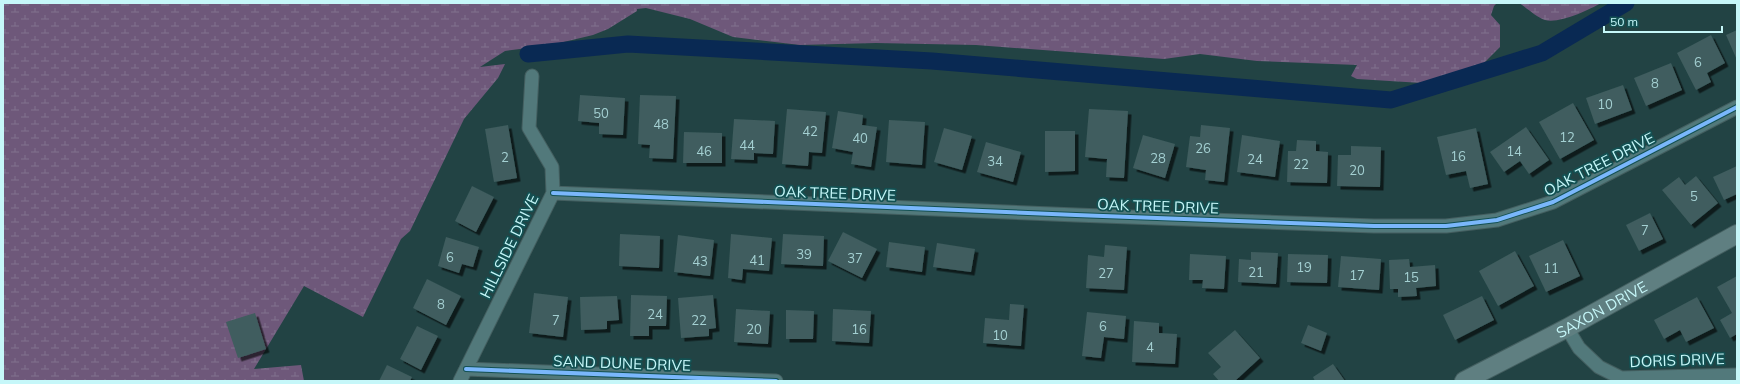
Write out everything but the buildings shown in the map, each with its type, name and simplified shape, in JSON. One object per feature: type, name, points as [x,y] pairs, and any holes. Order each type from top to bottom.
[{"type":"street","name":"HILLSIDE DRIVE","points":[[460,381],[553,193],[552,167],[529,128],[532,76]]},
{"type":"street","name":"OAK TREE DRIVE","points":[[553,193],[1076,215],[1366,225],[1446,226],[1497,220],[1554,202],[1737,107]]},
{"type":"street","name":"SAXON DRIVE","points":[[1464,381],[1566,328],[1737,234]]},
{"type":"street","name":"DORIS DRIVE","points":[[1566,328],[1579,348],[1599,367],[1621,378],[1737,375]]},
{"type":"street","name":"SAND DUNE DRIVE","points":[[466,369],[776,381]]},
{"type":"green space","points":[[3,3],[1497,3],[1494,6],[1491,15],[1500,25],[1500,47],[1484,63],[1422,83],[1357,79],[1351,76],[1357,65],[1257,61],[1200,54],[1164,59],[976,45],[876,43],[800,45],[733,37],[690,19],[646,8],[637,9],[637,11],[608,29],[593,35],[551,45],[505,51],[480,67],[505,64],[498,78],[464,119],[410,231],[401,239],[363,317],[304,286],[254,369],[301,365],[304,381],[3,381]]},
{"type":"green space","points":[[1519,3],[1601,3],[1574,16],[1551,21],[1538,17]]},
{"type":"waterway","points":[[528,54],[628,44],[932,61],[1391,100],[1542,53],[1626,3]]},
{"type":"cycle path","points":[[553,193],[1076,215],[1374,226],[1446,226],[1497,220],[1553,202],[1737,107]]},
{"type":"cycle path","points":[[466,369],[776,381]]}]
